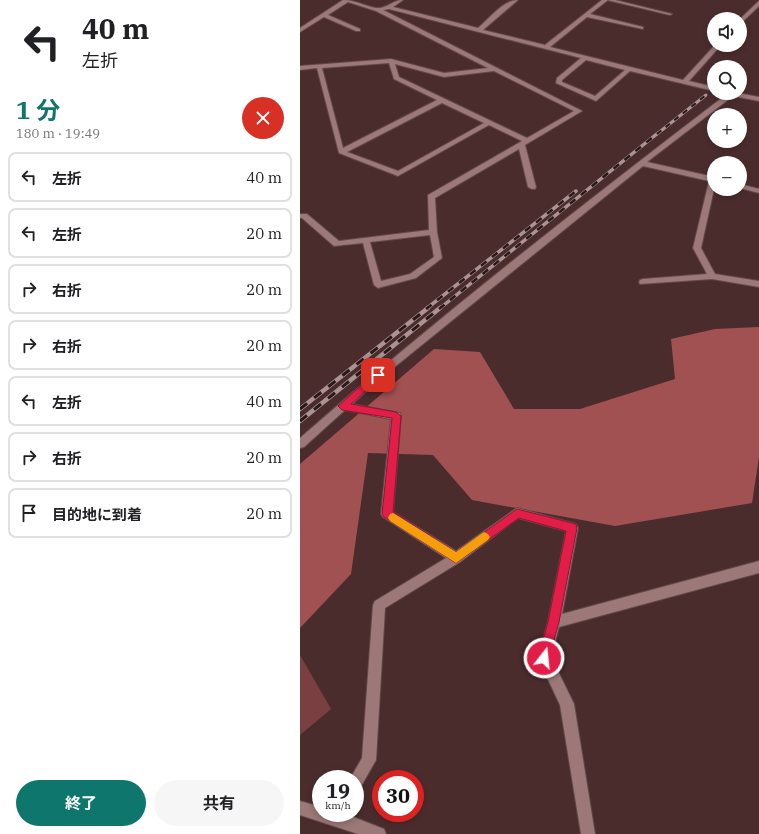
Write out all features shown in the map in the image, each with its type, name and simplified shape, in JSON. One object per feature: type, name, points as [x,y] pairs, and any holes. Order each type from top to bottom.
[{"type":"street","points":[[300,30],[348,0],[378,10],[579,111],[431,197],[433,232],[438,258],[413,276],[378,285],[366,241]]},
{"type":"street","points":[[378,10],[389,7],[400,0]]},
{"type":"street","points":[[480,30],[514,0]]},
{"type":"street","points":[[545,48],[605,0]]},
{"type":"street","points":[[747,15],[759,3]]},
{"type":"street","points":[[389,7],[628,69],[707,87]]},
{"type":"street","points":[[324,15],[358,30]]},
{"type":"street","points":[[586,15],[641,28]]},
{"type":"street","points":[[685,82],[712,52]]},
{"type":"street","points":[[585,58],[559,80],[559,83],[596,98],[628,69]]},
{"type":"street","points":[[300,68],[391,61],[444,75],[494,69]]},
{"type":"street","points":[[391,61],[396,78],[489,123],[524,143],[532,187]]},
{"type":"street","points":[[319,66],[341,152]]},
{"type":"street","points":[[747,97],[759,99]]},
{"type":"street","points":[[341,152],[443,100]]},
{"type":"street","points":[[300,444],[378,375],[721,100]]},
{"type":"street","points":[[341,152],[398,174],[489,123]]},
{"type":"street","points":[[641,163],[707,177]]},
{"type":"street","points":[[747,188],[759,191]]},
{"type":"street","points":[[710,196],[697,248],[712,276]]},
{"type":"street","points":[[300,216],[304,216],[337,244],[433,232]]},
{"type":"street","points":[[643,282],[712,276],[759,284]]},
{"type":"street","points":[[342,406],[396,416],[387,514],[456,558]]},
{"type":"street","points":[[363,770],[369,760],[379,605],[456,558],[517,513],[572,528],[554,622],[544,658],[567,704],[588,834]]},
{"type":"street","points":[[554,622],[759,568]]},
{"type":"street","points":[[300,808],[312,811]]},
{"type":"street","points":[[350,822],[379,834]]},
{"type":"lane","points":[[609,0],[670,14]]},
{"type":"shaded area","points":[[759,327],[759,457],[752,503],[615,526],[472,500],[433,455],[368,453],[351,574],[300,628],[300,464],[434,349],[480,352],[514,409],[580,409],[675,379],[671,339],[715,329]]},
{"type":"shaded area","points":[[300,655],[331,709],[300,735]]},
{"type":"railway","points":[[657,134],[706,95]]},
{"type":"railway","points":[[439,309],[658,133]]},
{"type":"railway","points":[[426,309],[576,191]]},
{"type":"railway","points":[[300,409],[428,308]]},
{"type":"railway","points":[[300,421],[440,308]]},
{"type":"slow traffic","points":[[393,518],[456,558],[484,537]]},
{"type":"route","points":[[378,375],[342,406],[396,416],[387,514],[456,558],[517,513],[572,528],[554,622],[544,658]]}]
